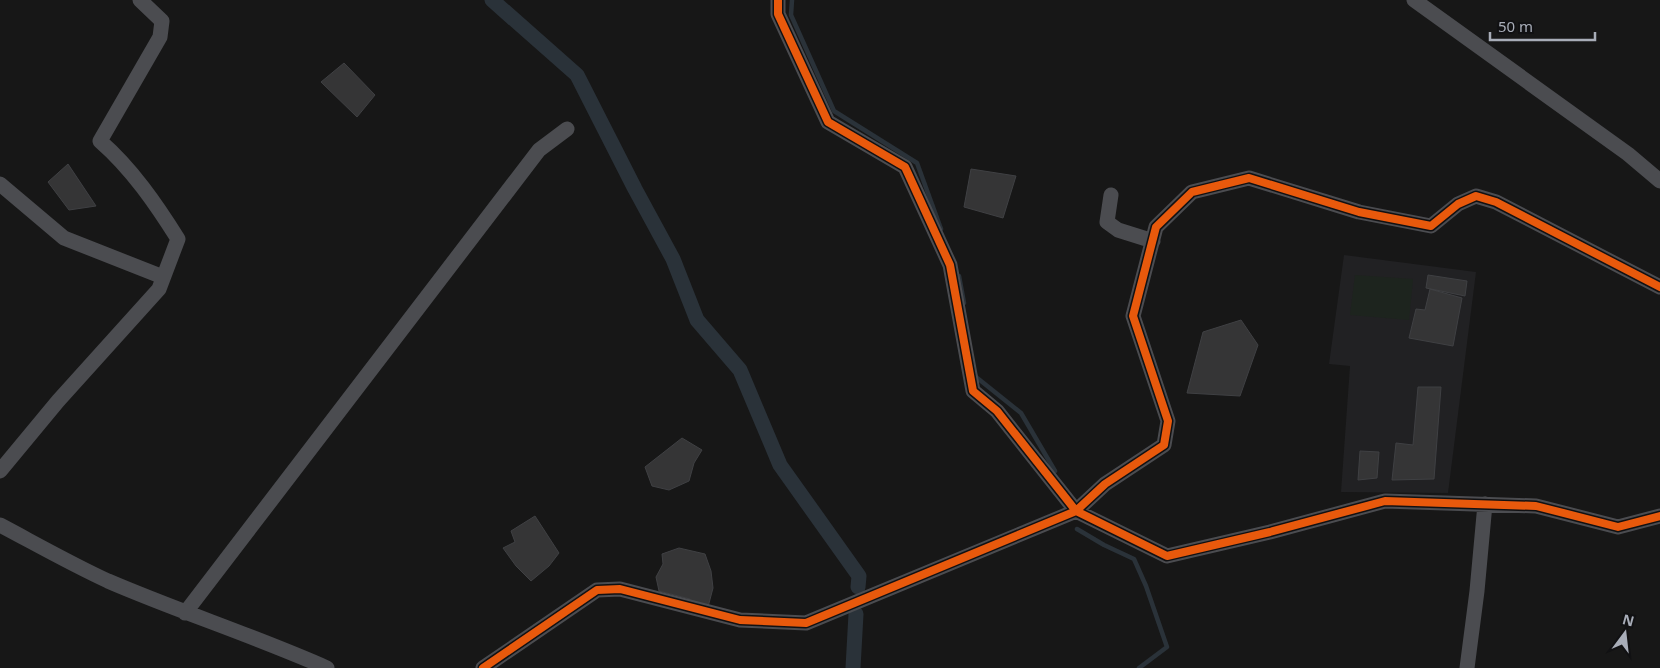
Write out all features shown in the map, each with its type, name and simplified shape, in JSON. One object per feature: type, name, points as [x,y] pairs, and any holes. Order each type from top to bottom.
[{"type":"street","points":[[0,471],[58,401],[159,289],[178,239],[154,200],[116,154],[100,141],[160,37],[162,21],[140,0]]},
{"type":"street","points":[[778,0],[778,14],[828,122],[905,167],[950,265],[972,391],[997,411],[1076,511],[1167,556],[1270,532],[1385,501],[1536,506],[1618,527],[1660,516]]},
{"type":"street","points":[[1414,0],[1628,154],[1660,182]]},
{"type":"street","points":[[185,613],[540,150],[567,129]]},
{"type":"street","points":[[483,668],[597,590],[620,589],[740,620],[806,622],[1076,511],[1105,484],[1164,445],[1168,421],[1134,316],[1156,227],[1192,192],[1249,178],[1359,212],[1431,226],[1458,204],[1476,196],[1496,202],[1660,287]]},
{"type":"street","points":[[0,184],[64,238],[163,277]]},
{"type":"street","points":[[1111,195],[1107,222],[1118,230],[1152,241]]},
{"type":"street","points":[[1467,668],[1477,592],[1485,504]]},
{"type":"street","points":[[0,525],[106,580],[185,613],[296,654],[327,668]]},
{"type":"shaded area","points":[[1344,255],[1476,272],[1448,493],[1341,492],[1350,366],[1329,364]]},
{"type":"shaded area","points":[[1355,275],[1413,279],[1409,320],[1350,315]]},
{"type":"building","points":[[344,63],[375,95],[357,117],[321,82]]},
{"type":"building","points":[[68,164],[96,206],[69,210],[48,182]]},
{"type":"building","points":[[971,169],[1016,176],[1003,218],[964,207]]},
{"type":"building","points":[[1428,275],[1467,281],[1465,296],[1426,288]]},
{"type":"building","points":[[1430,289],[1462,298],[1453,346],[1409,338],[1416,309],[1425,310]]},
{"type":"building","points":[[1241,320],[1258,345],[1240,396],[1187,393],[1203,332]]},
{"type":"building","points":[[1418,387],[1441,387],[1434,479],[1392,480],[1396,443],[1413,445]]},
{"type":"building","points":[[682,438],[702,450],[694,463],[689,481],[669,490],[652,486],[645,467]]},
{"type":"building","points":[[1360,451],[1379,452],[1377,478],[1358,480]]},
{"type":"building","points":[[535,516],[559,553],[549,566],[531,581],[516,566],[503,548],[515,542],[511,531]]},
{"type":"building","points":[[679,548],[705,554],[711,571],[713,588],[708,607],[689,602],[690,599],[659,591],[656,577],[663,564],[662,554]]},
{"type":"waterway","points":[[492,0],[577,75],[673,259],[697,320],[740,370],[780,465],[859,576],[858,587]]},
{"type":"waterway","points":[[792,0],[791,15],[834,111],[917,163],[941,229]]},
{"type":"waterway","points":[[959,276],[964,303]]},
{"type":"waterway","points":[[975,375],[1021,413],[1055,471]]},
{"type":"waterway","points":[[1077,529],[1104,545],[1134,559],[1146,586],[1167,647],[1139,668]]},
{"type":"waterway","points":[[853,668],[856,614]]},
{"type":"cycle path","points":[[778,0],[778,14],[828,122],[905,167],[950,265],[973,391],[997,411],[1076,511],[1167,556],[1270,532],[1385,501],[1536,506],[1618,527],[1660,516]]},
{"type":"cycle path","points":[[483,668],[597,590],[620,589],[740,620],[806,623],[1076,511],[1105,484],[1164,445],[1168,421],[1133,316],[1156,227],[1192,192],[1249,178],[1359,212],[1431,226],[1458,204],[1476,196],[1496,202],[1660,287]]}]
